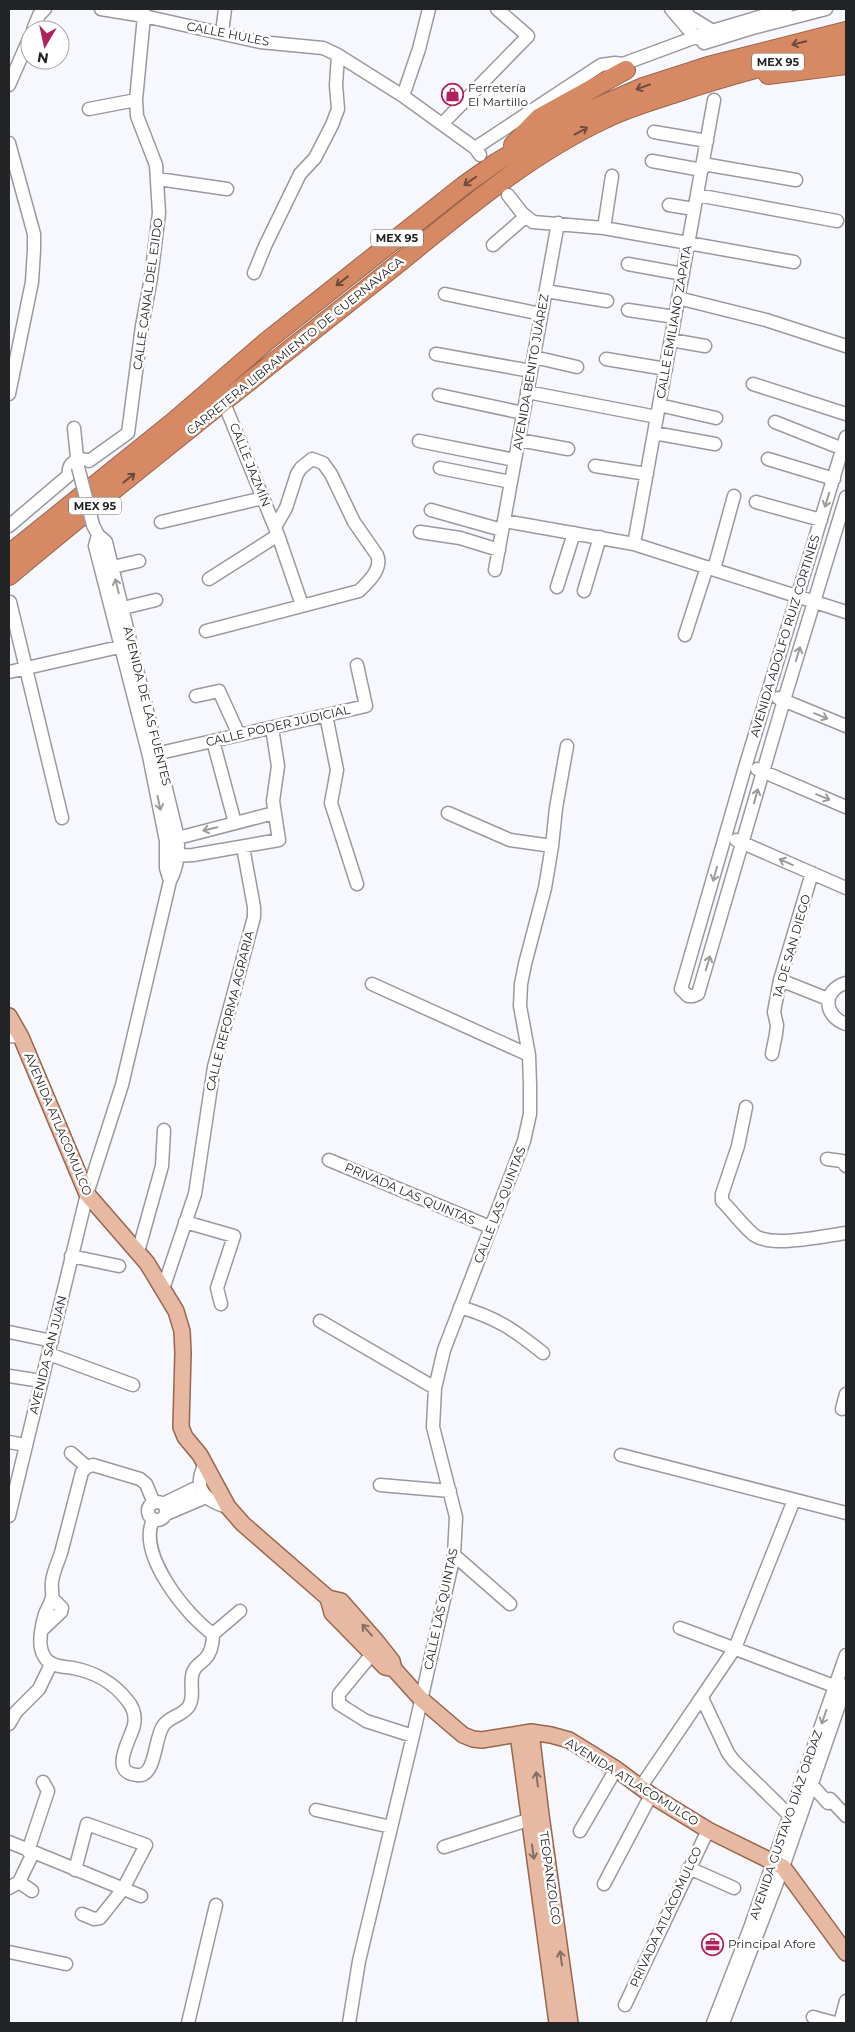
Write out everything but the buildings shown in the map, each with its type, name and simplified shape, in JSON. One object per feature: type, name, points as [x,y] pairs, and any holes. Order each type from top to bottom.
[{"type":"highway","name":"CARRETERA LIBRAMIENTO DE CUERNAVACA","points":[[9,554],[173,422],[267,341],[455,192],[497,162],[570,119],[643,87],[708,66],[846,31]]},
{"type":"highway","name":"CARRETERA LIBRAMIENTO DE CUERNAVACA","points":[[9,576],[224,403],[279,356],[377,281],[471,204],[538,155],[606,118],[756,68],[846,46]]},
{"type":"highway","points":[[710,82],[846,65]]},
{"type":"highway","points":[[497,162],[539,118],[624,67]]},
{"type":"main road","name":"AVENIDA ATLACOMULCO","points":[[9,1016],[15,1037],[87,1194],[92,1202],[138,1252],[176,1311],[182,1331],[183,1353],[181,1427],[185,1437],[205,1464],[228,1507],[242,1524],[328,1598],[332,1613],[377,1652],[392,1661],[394,1669],[420,1699],[463,1735],[473,1739],[525,1733],[551,1734],[568,1740],[616,1769],[646,1791],[708,1830],[778,1865],[846,1953]]},
{"type":"main road","name":"TEOPANZOLCO","points":[[525,1733],[558,1983],[570,2023]]},
{"type":"main road","name":"TEOPANZOLCO","points":[[557,2023],[558,1983]]},
{"type":"street","points":[[37,20],[45,9]]},
{"type":"street","name":"CALLE HULES","points":[[101,9],[143,12],[260,42],[323,48],[338,55],[403,96],[478,152],[592,70],[609,63],[624,67]]},
{"type":"street","points":[[222,33],[225,9]]},
{"type":"street","points":[[403,96],[419,49],[429,9]]},
{"type":"street","points":[[442,124],[528,36],[497,9]]},
{"type":"street","points":[[671,9],[709,37],[826,9]]},
{"type":"street","points":[[683,9],[709,37]]},
{"type":"street","points":[[624,67],[786,9]]},
{"type":"street","name":"CALLE CANAL DEL EJIDO","points":[[78,463],[83,458],[89,461],[128,433],[142,326],[151,278],[159,213],[158,179],[156,165],[137,116],[136,100],[143,12]]},
{"type":"street","points":[[254,274],[265,246],[300,174],[315,158],[332,125],[338,109],[336,85],[338,55]]},
{"type":"street","points":[[9,86],[20,60]]},
{"type":"street","points":[[89,109],[136,100]]},
{"type":"street","name":"CALLE EMILIANO ZAPATA","points":[[634,544],[654,433],[660,410],[714,100]]},
{"type":"street","points":[[654,132],[707,140]]},
{"type":"street","points":[[9,143],[34,234],[34,250],[32,282],[9,394]]},
{"type":"street","points":[[652,161],[796,180]]},
{"type":"street","points":[[604,228],[612,176]]},
{"type":"street","points":[[158,179],[227,189]]},
{"type":"street","points":[[508,195],[526,217],[533,222],[604,228],[794,262]]},
{"type":"street","points":[[697,195],[837,221]]},
{"type":"street","points":[[668,205],[694,209]]},
{"type":"street","points":[[492,245],[526,217]]},
{"type":"street","name":"AVENIDA BENITO JUÁREZ","points":[[495,570],[558,223]]},
{"type":"street","points":[[628,264],[683,274]]},
{"type":"street","points":[[546,291],[608,301]]},
{"type":"street","points":[[445,294],[541,314]]},
{"type":"street","points":[[678,298],[766,320],[846,346]]},
{"type":"street","points":[[628,310],[675,317]]},
{"type":"street","points":[[671,340],[705,346]]},
{"type":"street","points":[[436,354],[531,371]]},
{"type":"street","points":[[534,357],[577,367]]},
{"type":"street","points":[[606,359],[666,369]]},
{"type":"street","points":[[753,384],[846,414]]},
{"type":"street","points":[[527,392],[716,418]]},
{"type":"street","points":[[439,395],[523,413]]},
{"type":"street","name":"CALLE JAZMÍN","points":[[224,403],[277,531],[302,605]]},
{"type":"street","points":[[775,422],[845,441]]},
{"type":"street","points":[[74,428],[78,463],[96,530]]},
{"type":"street","points":[[654,433],[715,444]]},
{"type":"street","points":[[518,440],[568,449]]},
{"type":"street","points":[[419,441],[515,460]]},
{"type":"street","name":"AVENIDA ADOLFO RUIZ CORTINES","points":[[845,441],[746,764],[681,989],[688,996],[698,994],[846,497]]},
{"type":"street","points":[[206,631],[359,591],[369,582],[379,561],[354,522],[331,474],[323,463],[312,459],[297,474],[277,531],[209,579]]},
{"type":"street","points":[[768,459],[834,479]]},
{"type":"street","points":[[9,526],[69,475],[68,469],[70,464],[78,463]]},
{"type":"street","points":[[595,466],[647,474]]},
{"type":"street","points":[[440,468],[511,482]]},
{"type":"street","points":[[685,635],[734,496]]},
{"type":"street","points":[[161,522],[264,501],[286,508]]},
{"type":"street","points":[[756,502],[821,520]]},
{"type":"street","points":[[431,510],[503,525],[574,533],[634,544],[846,612]]},
{"type":"street","name":"AVENIDA DE LAS FUENTES","points":[[96,530],[106,542],[113,567],[123,608],[127,645]]},
{"type":"street","name":"AVENIDA DE LAS FUENTES","points":[[87,1194],[122,1085],[170,881],[176,870],[172,839],[154,755],[127,645],[95,546],[96,530]]},
{"type":"street","points":[[420,532],[460,538],[499,550]]},
{"type":"street","points":[[557,587],[574,533]]},
{"type":"street","points":[[584,591],[600,537]]},
{"type":"street","points":[[113,567],[139,560]]},
{"type":"street","points":[[123,608],[156,600]]},
{"type":"street","points":[[10,602],[24,668],[62,818]]},
{"type":"street","points":[[9,672],[127,645]]},
{"type":"street","name":"CALLE PODER JUDICIAL","points":[[154,755],[366,706],[357,665]]},
{"type":"street","points":[[196,696],[219,691],[239,735]]},
{"type":"street","points":[[768,694],[846,726]]},
{"type":"street","points":[[326,716],[337,770],[331,803],[357,884]]},
{"type":"street","points":[[173,856],[243,847],[279,840],[274,813],[274,785],[278,766],[272,728]]},
{"type":"street","points":[[213,741],[235,823]]},
{"type":"street","points":[[529,1055],[520,1006],[521,984],[524,964],[545,888],[567,746]]},
{"type":"street","points":[[746,764],[846,807]]},
{"type":"street","points":[[172,839],[274,813]]},
{"type":"street","points":[[448,813],[510,840],[552,846]]},
{"type":"street","points":[[726,836],[846,888]]},
{"type":"street","name":"CALLE REFORMA AGRARIA","points":[[163,1289],[194,1194],[214,1067],[254,917],[254,907],[243,847]]},
{"type":"street","name":"1A DE SAN DIEGO","points":[[772,1054],[776,1034],[774,1012],[780,980],[812,873]]},
{"type":"street","points":[[704,912],[722,918]]},
{"type":"street","points":[[780,980],[828,999]]},
{"type":"street","points":[[846,983],[834,989],[828,999],[829,1010],[836,1020],[846,1024]]},
{"type":"street","points":[[372,984],[529,1055]]},
{"type":"street","name":"CALLE LAS QUINTAS","points":[[350,2023],[359,1961],[454,1555],[456,1517],[434,1427],[435,1388],[444,1350],[524,1141],[530,1114],[529,1055]]},
{"type":"street","points":[[746,1107],[738,1146],[722,1194],[722,1201],[755,1235],[764,1240],[776,1241],[846,1233]]},
{"type":"street","points":[[138,1252],[162,1166],[164,1130]]},
{"type":"street","points":[[827,1158],[842,1161],[846,1166]]},
{"type":"street","name":"PRIVADA LAS QUINTAS","points":[[329,1160],[490,1227]]},
{"type":"street","name":"AVENIDA SAN JUAN","points":[[9,1516],[87,1194]]},
{"type":"street","points":[[185,1222],[234,1236],[217,1288],[221,1304]]},
{"type":"street","points":[[71,1256],[119,1266]]},
{"type":"street","points":[[460,1307],[484,1315],[512,1328],[543,1353]]},
{"type":"street","points":[[320,1321],[435,1388]]},
{"type":"street","points":[[9,1332],[133,1385]]},
{"type":"street","points":[[9,1376],[42,1381]]},
{"type":"street","points":[[842,1409],[846,1394]]},
{"type":"street","points":[[9,1442],[25,1445]]},
{"type":"street","points":[[72,1453],[86,1467]]},
{"type":"street","points":[[620,1456],[846,1513]]},
{"type":"street","points":[[205,1464],[200,1478],[203,1492],[212,1502],[228,1507]]},
{"type":"street","points":[[161,1507],[146,1484],[140,1479],[93,1466],[86,1467],[82,1472],[54,1574],[52,1598],[44,1616],[40,1647],[44,1657],[51,1664],[92,1673],[108,1682],[123,1694],[134,1711],[134,1724],[122,1758],[123,1766],[131,1774],[144,1775],[153,1763],[155,1746],[163,1726],[170,1719],[184,1712],[190,1705],[193,1673],[197,1665],[206,1658],[211,1650],[213,1634],[240,1611]]},
{"type":"street","points":[[380,1485],[450,1492]]},
{"type":"street","points":[[203,1492],[148,1510],[148,1514],[153,1520],[148,1533],[149,1541],[161,1572],[190,1614],[213,1634]]},
{"type":"street","points":[[604,1884],[646,1791],[702,1698],[735,1648],[794,1500]]},
{"type":"street","points":[[454,1555],[510,1604]]},
{"type":"street","points":[[680,1628],[842,1687]]},
{"type":"street","points":[[377,1652],[339,1694],[339,1704],[366,1721],[413,1736]]},
{"type":"street","name":"AVENIDA GUSTAVO DÍAZ ORDAZ","points":[[723,2023],[806,1781],[842,1687],[846,1655]]},
{"type":"street","points":[[9,1724],[16,1712],[39,1689],[51,1664]]},
{"type":"street","points":[[702,1698],[734,1761],[790,1816]]},
{"type":"street","points":[[580,1831],[616,1769]]},
{"type":"street","points":[[806,1781],[828,1803],[830,1799],[846,1816]]},
{"type":"street","name":"AVENIDA GUSTAVO DÍAZ ORDAZ","points":[[713,2023],[778,1865],[790,1816],[806,1781]]},
{"type":"street","points":[[32,1891],[14,1885],[31,1852],[48,1791],[43,1782]]},
{"type":"street","points":[[316,1810],[391,1827]]},
{"type":"street","points":[[444,1847],[535,1817]]},
{"type":"street","points":[[75,1870],[87,1824],[146,1845],[123,1889],[100,1918],[94,1919],[82,1914]]},
{"type":"street","name":"PRIVADA ATLACOMULCO","points":[[625,2005],[708,1830]]},
{"type":"street","points":[[9,1842],[141,1896]]},
{"type":"street","points":[[689,1868],[734,1888]]},
{"type":"street","points":[[188,2023],[216,1905]]},
{"type":"street","points":[[9,1952],[66,1964]]},
{"type":"street","points":[[840,2023],[846,2001]]},
{"type":"street","points":[[813,2017],[835,2023]]},
{"type":"place","name":"Ferretería El Martillo","points":[[452,95]]},
{"type":"place","name":"Principal Afore","points":[[712,1944]]}]
